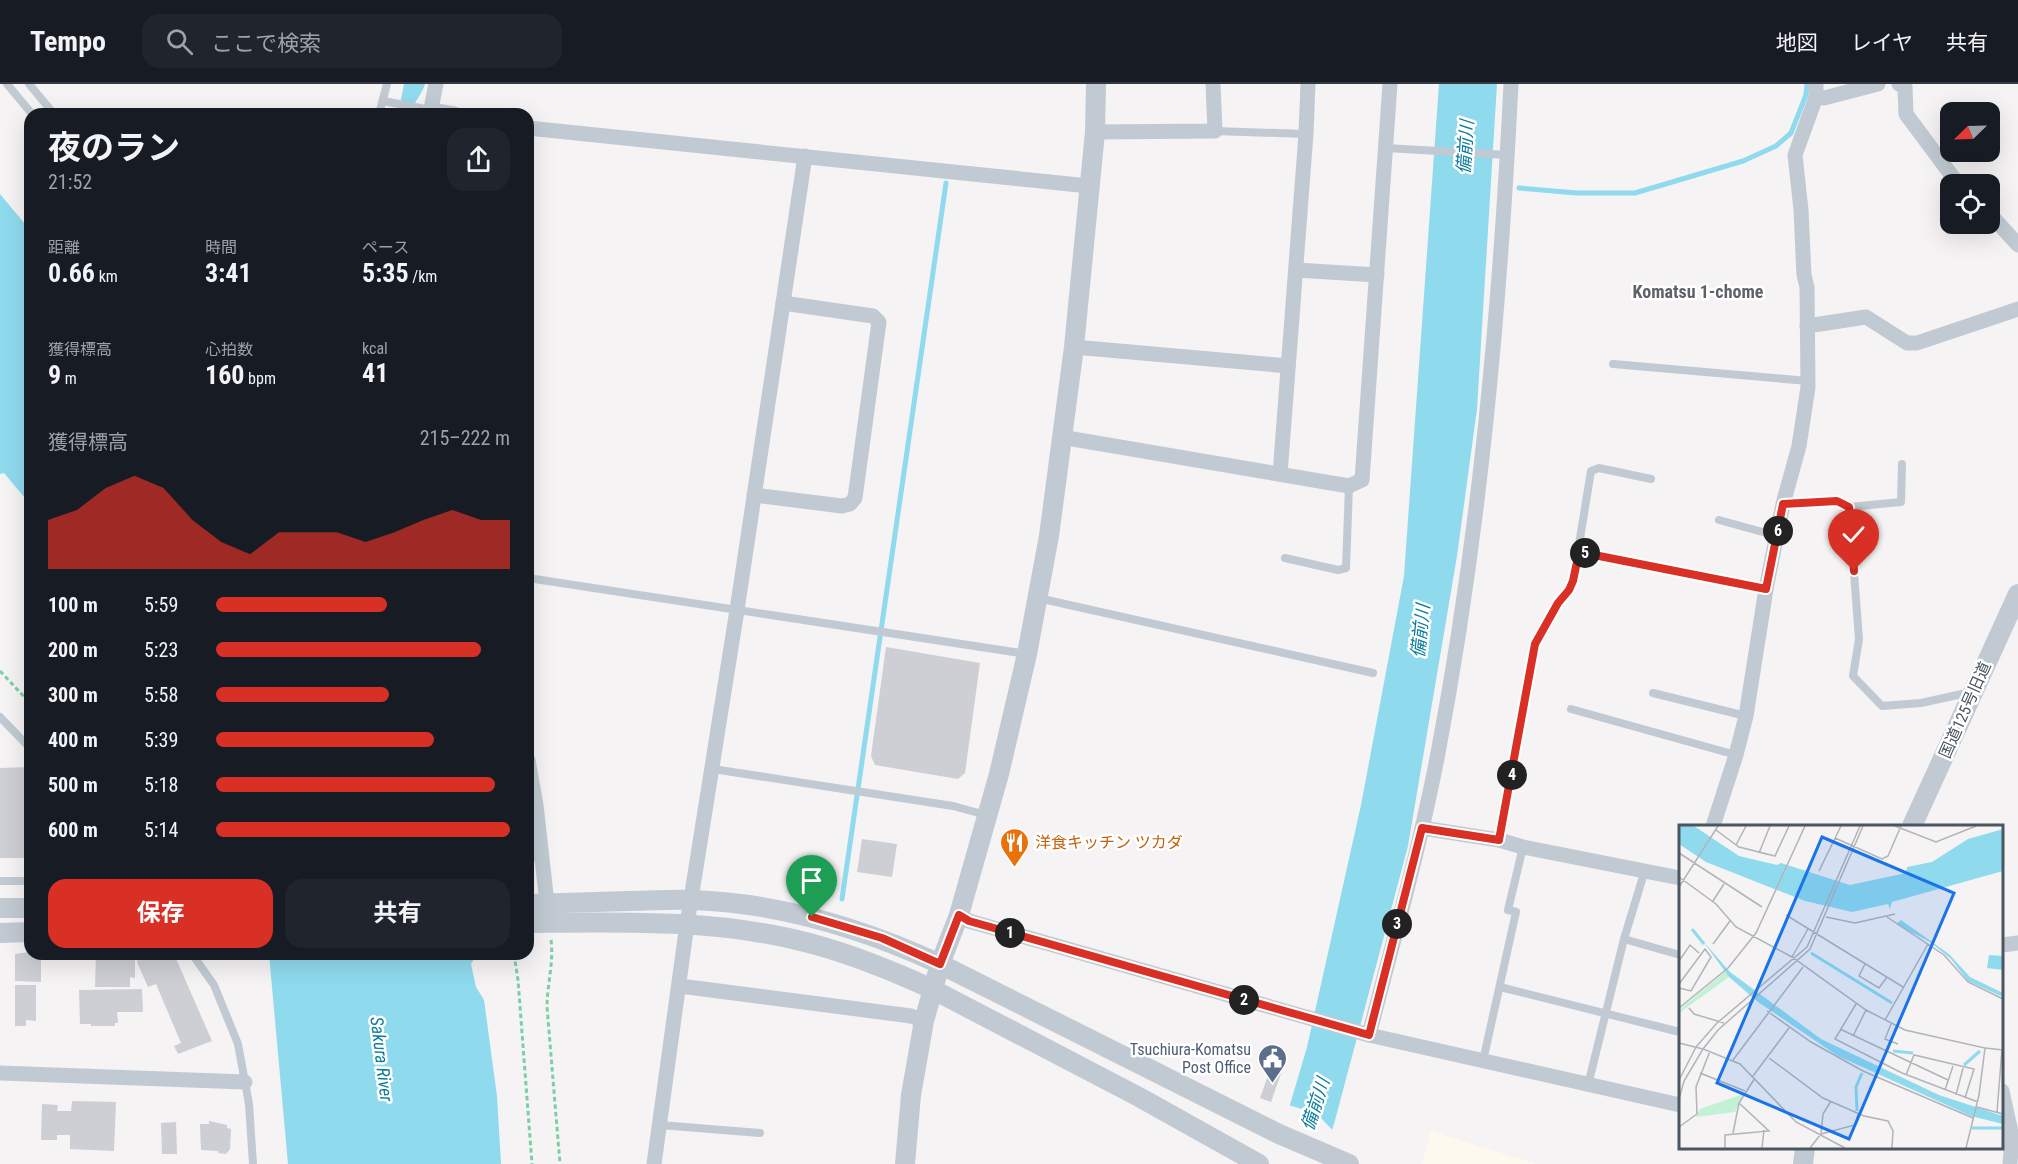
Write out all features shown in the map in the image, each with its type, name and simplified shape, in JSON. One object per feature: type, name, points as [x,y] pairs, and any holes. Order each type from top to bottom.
[{"type":"street","points":[[428,108],[436,84]]},
{"type":"street","points":[[905,1164],[911,1095],[924,1021],[940,964],[959,915],[987,815],[1027,654],[1049,536],[1074,347],[1095,132],[1096,84]]},
{"type":"street","points":[[1095,132],[1215,131],[1213,84]]},
{"type":"street","points":[[1280,474],[1308,84]]},
{"type":"street","points":[[1061,437],[1349,486],[1362,480],[1390,84]]},
{"type":"street","points":[[1365,1034],[1422,828],[1438,753],[1455,650],[1486,440],[1504,155],[1511,84]]},
{"type":"street","points":[[1713,825],[1746,716],[1766,589],[1783,504],[1799,446],[1809,381],[1807,287],[1804,275],[1796,155],[1816,90],[1824,98],[1878,84]]},
{"type":"street","points":[[1899,84],[1905,87],[1906,114],[1951,174]]},
{"type":"street","points":[[534,129],[1089,186]]},
{"type":"street","points":[[654,1164],[687,924],[738,610],[805,156]]},
{"type":"street","points":[[2000,225],[2018,245]]},
{"type":"street","points":[[1296,270],[1377,275]]},
{"type":"street","points":[[754,495],[842,507],[850,504],[855,498],[879,322],[873,316],[783,303]]},
{"type":"street","points":[[1807,326],[1866,318],[1907,343],[1917,343],[2018,309]]},
{"type":"street","points":[[1074,347],[1288,366]]},
{"type":"street","name":"国道125号旧道","points":[[1912,825],[2018,594]]},
{"type":"street","points":[[534,794],[543,865],[535,904],[536,923],[687,924],[763,933],[808,942],[840,952],[932,989],[1139,1097],[1258,1164]]},
{"type":"street","points":[[1422,828],[1499,840],[1523,847],[1679,878]]},
{"type":"street","points":[[535,904],[692,900],[732,903],[812,917],[882,938],[940,964],[1279,1134],[1349,1164]]},
{"type":"street","points":[[0,908],[24,908]]},
{"type":"street","points":[[959,915],[969,921],[1365,1034],[1679,1105]]},
{"type":"street","points":[[0,933],[24,932]]},
{"type":"street","points":[[2003,945],[2018,943]]},
{"type":"street","points":[[680,986],[911,1016],[924,1021]]},
{"type":"street","points":[[0,1073],[245,1082]]},
{"type":"street","points":[[2003,1099],[2012,1137],[2010,1164]]},
{"type":"street","points":[[1803,1164],[1805,1149]]},
{"type":"lane","points":[[7,84],[27,108]]},
{"type":"lane","points":[[29,84],[49,108]]},
{"type":"lane","points":[[381,108],[387,84]]},
{"type":"lane","points":[[383,101],[414,108]]},
{"type":"lane","points":[[1215,131],[1306,134]]},
{"type":"lane","points":[[1386,148],[1504,155]]},
{"type":"lane","points":[[1613,364],[1809,381]]},
{"type":"lane","points":[[1783,504],[1837,501],[1849,507],[1901,502],[1902,464]]},
{"type":"lane","points":[[1499,840],[1535,644],[1573,581],[1591,471],[1599,468],[1651,479]]},
{"type":"lane","points":[[1285,558],[1338,570],[1346,568],[1349,486]]},
{"type":"lane","points":[[1849,507],[1858,639],[1853,676],[1882,706],[1921,703],[1975,691]]},
{"type":"lane","points":[[1719,520],[1777,536]]},
{"type":"lane","points":[[1579,552],[1766,589]]},
{"type":"lane","points":[[534,579],[1027,654]]},
{"type":"lane","points":[[1038,598],[1373,673]]},
{"type":"lane","points":[[1653,693],[1746,716]]},
{"type":"lane","points":[[1571,709],[1736,755]]},
{"type":"lane","points":[[0,717],[24,742]]},
{"type":"lane","points":[[713,769],[953,806],[987,815]]},
{"type":"lane","points":[[1483,1061],[1516,912],[1508,910],[1523,847]]},
{"type":"lane","points":[[534,855],[543,865]]},
{"type":"lane","points":[[1588,1085],[1624,939],[1646,870]]},
{"type":"lane","points":[[0,881],[24,881]]},
{"type":"lane","points":[[1624,939],[1679,955]]},
{"type":"lane","points":[[196,960],[225,1006],[238,1044],[249,1104],[253,1164]]},
{"type":"lane","points":[[1500,987],[1679,1032]]},
{"type":"lane","points":[[660,1125],[760,1133]]},
{"type":"path","points":[[0,671],[24,697]]},
{"type":"path","points":[[536,923],[552,949],[547,1007],[560,1164]]},
{"type":"path","points":[[515,960],[532,1164]]},
{"type":"shaded area","points":[[1431,1131],[1536,1164],[1422,1164]]},
{"type":"water","points":[[404,84],[425,84],[414,108],[399,108]]},
{"type":"water","name":"備前川","points":[[1439,84],[1497,84],[1477,409],[1457,556],[1408,846],[1334,1124],[1320,1164],[1270,1164],[1307,1047],[1361,805],[1404,576]]},
{"type":"water","points":[[0,194],[24,223],[24,497],[4,473],[0,474]]},
{"type":"water","name":"Sakura River","points":[[270,960],[473,960],[471,964],[476,987],[484,1000],[497,1096],[501,1164],[288,1164]]},
{"type":"pier","points":[[1288,1105],[1322,1119],[1334,1132],[1322,1164],[1267,1164]]},
{"type":"building","points":[[886,647],[980,663],[965,773],[958,779],[875,765],[871,756]]},
{"type":"building","points":[[24,767],[24,858],[0,858],[0,768]]},
{"type":"building","points":[[862,839],[897,844],[892,877],[857,872]]},
{"type":"building","points":[[24,953],[24,960],[41,960],[41,982],[15,981],[15,954]]},
{"type":"building","points":[[96,960],[135,960],[135,978],[130,977],[130,987],[95,987]]},
{"type":"building","points":[[137,960],[177,960],[212,1041],[178,1054],[174,1046],[181,1043],[156,984],[148,987]]},
{"type":"building","points":[[15,985],[36,985],[36,1021],[26,1020],[26,1026],[15,1026]]},
{"type":"building","points":[[142,989],[143,1012],[117,1012],[118,1023],[115,1023],[115,1026],[80,1024],[79,990]]},
{"type":"building","points":[[1272,1064],[1283,1068],[1271,1102],[1260,1098]]},
{"type":"building","points":[[72,1101],[116,1102],[114,1151],[70,1149],[70,1135],[57,1135],[57,1140],[41,1140],[42,1104],[58,1105],[57,1111],[71,1111]]},
{"type":"building","points":[[209,1121],[227,1125],[227,1128],[231,1129],[230,1149],[226,1154],[201,1150],[200,1124],[209,1124]]},
{"type":"building","points":[[176,1122],[177,1154],[162,1154],[161,1123]]},
{"type":"waterway","points":[[1519,188],[1577,193],[1635,193],[1743,161],[1776,146],[1791,133],[1806,95],[1807,84]]},
{"type":"waterway","points":[[842,899],[946,183]]},
{"type":"place","name":"洋食キッチン ツカダ","points":[[1014,868]]},
{"type":"place","name":"Tsuchiura-Komatsu Post Office","points":[[1272,1084]]},
{"type":"district","name":"Komatsu 1-chome","points":[[1698,291]]},
{"type":"route","points":[[812,917],[882,938],[940,964],[959,915],[969,921],[1369,1035],[1422,828],[1499,840],[1535,644],[1541,629],[1569,590],[1579,552],[1766,589],[1783,504],[1837,501],[1849,507],[1854,571]]}]
